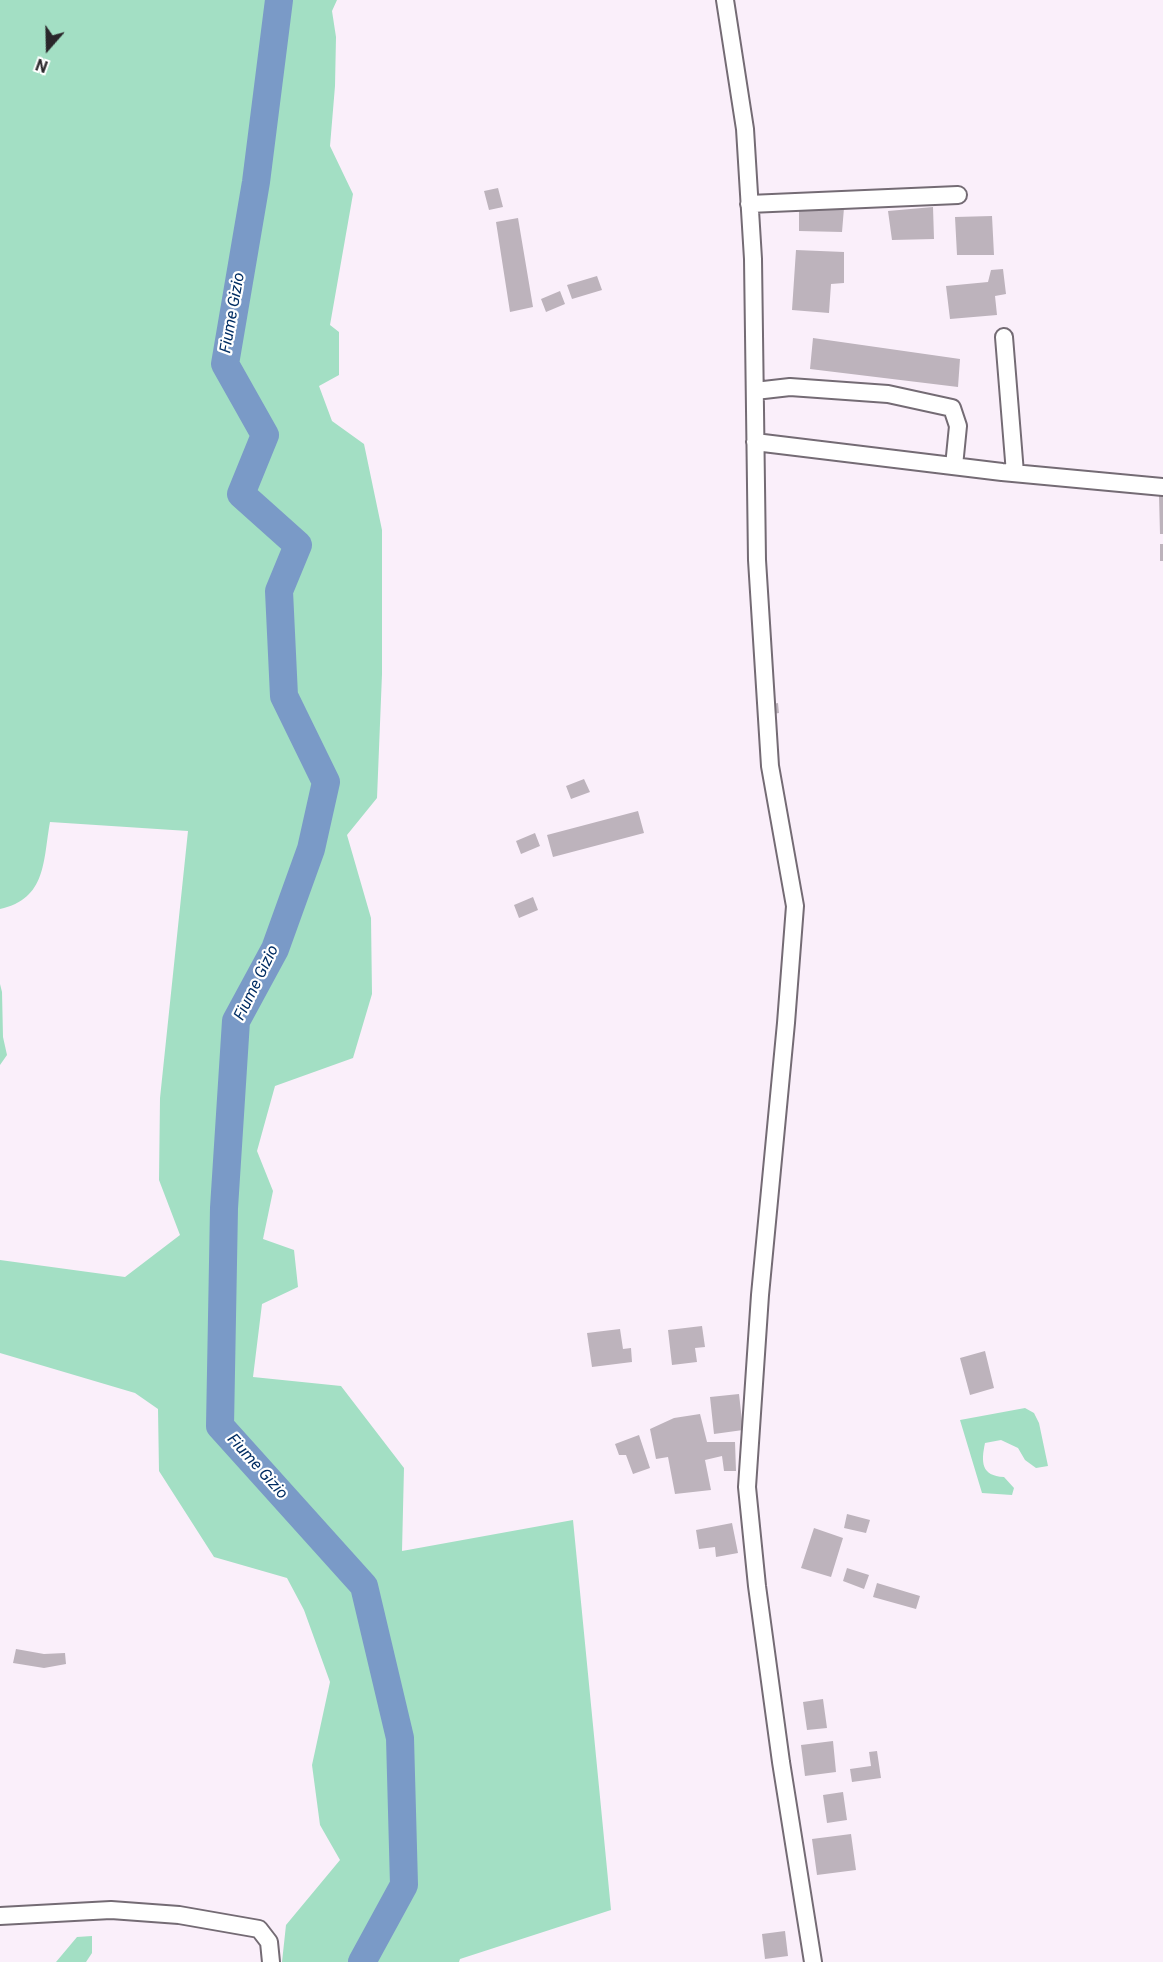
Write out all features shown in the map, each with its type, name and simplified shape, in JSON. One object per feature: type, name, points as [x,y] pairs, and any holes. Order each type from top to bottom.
[{"type":"street","points":[[725,0],[745,129],[753,259],[757,560],[770,766],[795,906],[760,1295],[747,1487],[757,1586],[781,1762],[813,1962]]},
{"type":"street","points":[[748,204],[958,195]]},
{"type":"street","points":[[1004,337],[1015,473]]},
{"type":"street","points":[[755,391],[790,387],[888,394],[952,408],[958,426],[954,466]]},
{"type":"street","points":[[755,442],[1015,473],[1163,487]]},
{"type":"street","points":[[0,1916],[111,1911],[179,1916],[236,1925],[259,1929],[269,1942],[271,1962]]},
{"type":"green space","points":[[0,0],[337,0],[332,11],[336,37],[330,146],[353,194],[330,325],[339,332],[339,375],[319,386],[332,421],[364,444],[382,530],[382,674],[377,798],[347,835],[371,918],[372,994],[353,1058],[275,1086],[257,1151],[273,1191],[263,1239],[294,1250],[298,1287],[262,1304],[253,1377],[341,1386],[404,1468],[402,1551],[573,1520],[611,1910],[460,1959],[459,1962],[282,1962],[286,1925],[340,1860],[320,1825],[312,1765],[330,1682],[304,1610],[287,1578],[214,1557],[159,1471],[158,1409],[135,1393],[0,1353],[0,1260],[125,1277],[180,1235],[159,1180],[160,1098],[188,831],[50,822],[43,864],[35,887],[27,897],[0,909]]},
{"type":"green space","points":[[0,984],[3,1037],[7,1055],[0,1065]]},
{"type":"green space","points":[[1025,1408],[1034,1413],[1039,1423],[1048,1466],[1036,1468],[1025,1460],[1018,1448],[1001,1440],[985,1443],[984,1467],[991,1474],[1004,1477],[1014,1488],[1012,1495],[982,1493],[960,1420]]},
{"type":"green space","points":[[92,1936],[92,1953],[86,1962],[56,1962],[77,1937]]},
{"type":"building","points":[[498,188],[503,207],[489,210],[484,191]]},
{"type":"building","points":[[933,207],[934,239],[892,240],[888,211]]},
{"type":"building","points":[[844,208],[842,232],[799,231],[799,209]]},
{"type":"building","points":[[992,216],[994,255],[957,255],[955,217]]},
{"type":"building","points":[[518,218],[533,307],[510,312],[496,222]]},
{"type":"building","points":[[796,250],[844,252],[844,283],[831,284],[829,313],[792,310]]},
{"type":"building","points":[[1003,269],[1006,294],[995,296],[997,315],[950,319],[946,286],[988,282],[991,270]]},
{"type":"building","points":[[597,276],[602,290],[572,299],[567,285]]},
{"type":"building","points":[[560,291],[565,304],[546,312],[541,299]]},
{"type":"building","points":[[813,338],[960,359],[958,387],[810,369]]},
{"type":"building","points":[[1159,496],[1163,496],[1163,534],[1160,534]]},
{"type":"building","points":[[1160,544],[1163,544],[1163,561],[1160,561]]},
{"type":"building","points":[[778,703],[779,713],[773,714],[772,704]]},
{"type":"building","points":[[584,779],[590,792],[571,799],[566,786]]},
{"type":"building","points":[[638,811],[644,833],[553,857],[547,835]]},
{"type":"building","points":[[535,833],[540,846],[521,854],[516,841]]},
{"type":"building","points":[[533,897],[538,910],[519,918],[514,905]]},
{"type":"building","points":[[702,1326],[705,1347],[695,1348],[697,1362],[672,1365],[668,1330]]},
{"type":"building","points":[[620,1329],[623,1349],[631,1348],[632,1362],[592,1367],[587,1333]]},
{"type":"building","points":[[985,1351],[994,1388],[970,1395],[960,1358]]},
{"type":"building","points":[[739,1394],[743,1430],[714,1434],[710,1397]]},
{"type":"building","points":[[700,1414],[707,1442],[735,1442],[736,1471],[724,1471],[722,1456],[705,1460],[711,1490],[675,1494],[668,1457],[656,1459],[650,1429],[674,1418]]},
{"type":"building","points":[[639,1435],[650,1468],[633,1474],[626,1455],[619,1455],[615,1444]]},
{"type":"building","points":[[847,1514],[870,1520],[866,1533],[844,1528]]},
{"type":"building","points":[[732,1523],[738,1553],[716,1557],[715,1547],[699,1549],[696,1530]]},
{"type":"building","points":[[814,1528],[843,1538],[831,1577],[801,1568]]},
{"type":"building","points":[[847,1568],[869,1575],[864,1589],[843,1581]]},
{"type":"building","points":[[877,1583],[920,1596],[916,1609],[873,1597]]},
{"type":"building","points":[[16,1649],[44,1654],[65,1653],[66,1664],[44,1668],[13,1663]]},
{"type":"building","points":[[823,1699],[827,1728],[807,1730],[803,1702]]},
{"type":"building","points":[[833,1741],[836,1772],[805,1776],[801,1745]]},
{"type":"building","points":[[877,1751],[881,1778],[852,1782],[850,1769],[871,1766],[869,1752]]},
{"type":"building","points":[[843,1792],[847,1820],[827,1823],[823,1795]]},
{"type":"building","points":[[851,1834],[856,1870],[817,1875],[812,1839]]},
{"type":"building","points":[[785,1931],[788,1956],[765,1959],[762,1934]]},
{"type":"waterway","name":"Fiume Gizio","points":[[279,0],[256,182],[225,364],[265,435],[241,494],[298,545],[279,591],[284,696],[326,782],[311,849],[275,949],[236,1021],[224,1208],[220,1426],[364,1586],[400,1738],[404,1885],[362,1962]]}]
